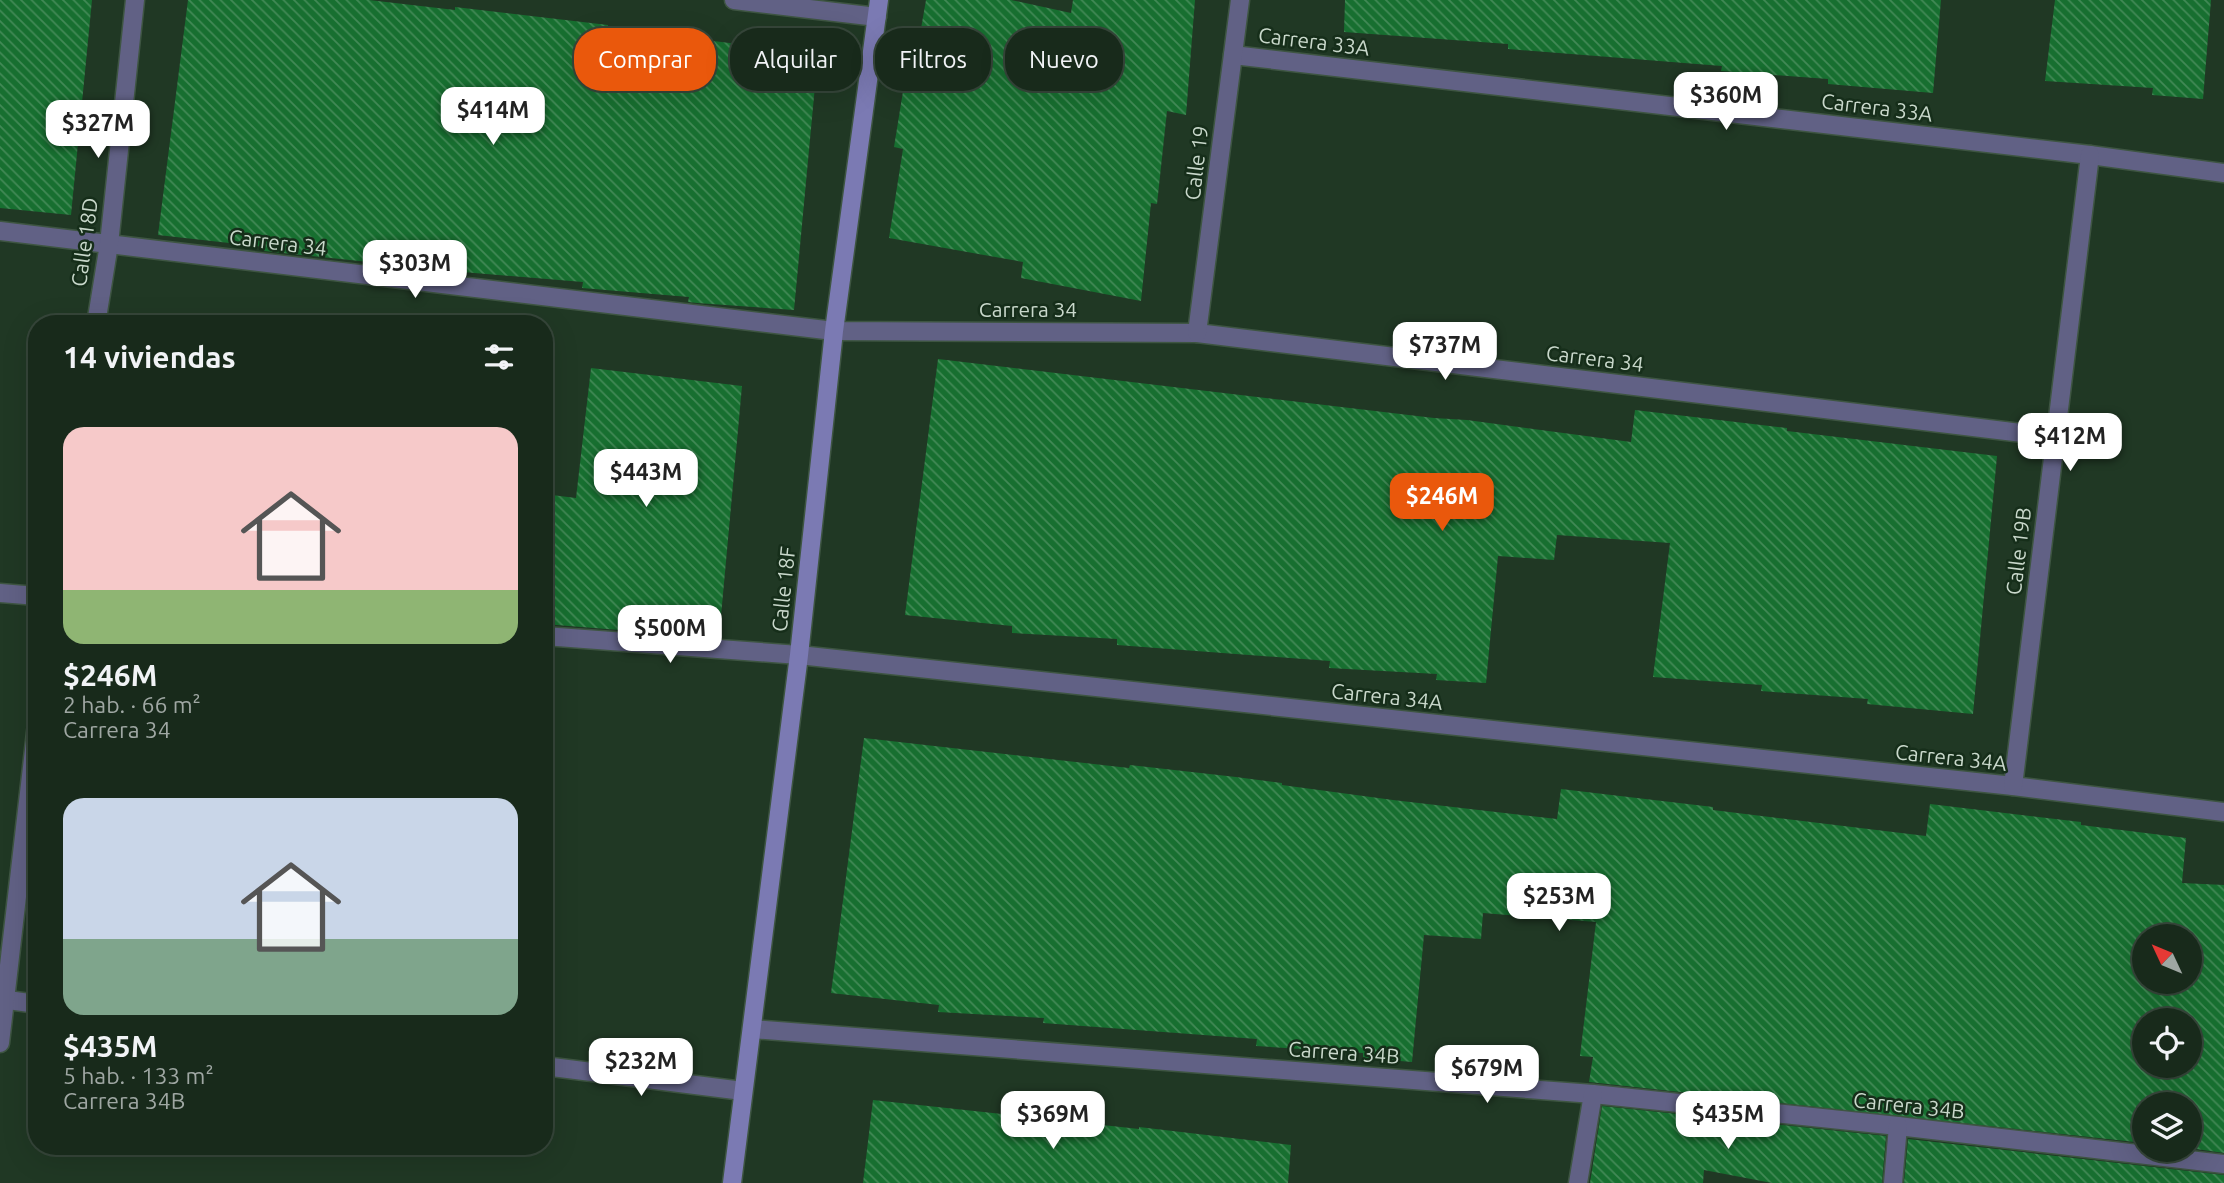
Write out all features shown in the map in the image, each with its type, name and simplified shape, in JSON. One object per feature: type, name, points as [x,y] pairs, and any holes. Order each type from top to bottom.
[{"type":"street","name":"Calle 18D","points":[[97,315],[109,244],[135,0]]},
{"type":"street","points":[[734,0],[878,9]]},
{"type":"street","name":"Calle 19","points":[[1197,333],[1240,0]]},
{"type":"street","name":"Calle 18F","points":[[732,1183],[799,655],[834,331],[878,9]]},
{"type":"street","name":"Carrera 33A","points":[[1233,55],[2224,173]]},
{"type":"street","name":"Calle 19B","points":[[2013,786],[2090,155]]},
{"type":"street","name":"Carrera 34","points":[[0,231],[834,331],[1197,333],[2055,437]]},
{"type":"street","points":[[0,593],[28,595]]},
{"type":"street","name":"Carrera 34A","points":[[553,637],[799,655],[2013,786],[2224,812]]},
{"type":"street","points":[[0,1043],[28,797]]},
{"type":"street","points":[[3,999],[28,1003]]},
{"type":"street","name":"Carrera 34B","points":[[752,1028],[1593,1094],[2224,1164]]},
{"type":"street","points":[[553,1067],[743,1091]]},
{"type":"street","points":[[1578,1183],[1593,1094]]},
{"type":"street","points":[[1893,1183],[1898,1126]]},
{"type":"building","points":[[0,0],[92,0],[71,215],[0,208]]},
{"type":"building","points":[[188,0],[369,0],[608,25],[608,28],[574,28],[574,91],[716,91],[716,41],[730,43],[730,91],[815,91],[794,310],[688,302],[689,297],[582,288],[583,282],[369,264],[264,251],[265,247],[158,235]]},
{"type":"building","points":[[926,0],[1011,0],[1071,13],[1073,0],[1195,0],[1186,115],[1167,111],[1157,204],[1151,203],[1141,301],[1021,278],[1023,262],[889,238],[903,149],[894,147],[903,91],[991,91],[991,28],[921,28]]},
{"type":"building","points":[[1345,0],[1941,0],[1933,93],[1828,84],[1828,79],[1721,71],[1722,66],[1508,49],[1508,44],[1344,32]]},
{"type":"building","points":[[2055,0],[2211,0],[2203,99],[2152,95],[2153,88],[2045,81]]},
{"type":"building","points":[[938,359],[1467,420],[1631,442],[1635,410],[1997,456],[1973,714],[1867,704],[1868,699],[1761,691],[1762,685],[1653,677],[1670,543],[1557,535],[1554,560],[1498,556],[1486,683],[1436,680],[1437,674],[1329,668],[1330,661],[1117,645],[1117,639],[1012,633],[1012,626],[905,615]]},
{"type":"building","points":[[591,368],[742,386],[719,638],[553,625],[553,495],[576,498]]},
{"type":"building","points":[[864,738],[1129,768],[1130,765],[1236,777],[1393,800],[1557,819],[1561,789],[1926,836],[1930,804],[2186,838],[2182,883],[2224,885],[2224,1153],[2202,1150],[2202,1092],[2132,1092],[2132,1142],[1589,1082],[1593,1057],[1580,1056],[1596,922],[1483,913],[1481,939],[1424,935],[1412,1062],[1363,1058],[1363,1053],[1256,1046],[1257,1039],[1043,1023],[1044,1018],[938,1012],[939,1005],[831,993]]},
{"type":"building","points":[[873,1100],[1291,1145],[1288,1183],[863,1183]]},
{"type":"building","points":[[1602,1106],[1886,1136],[1882,1183],[1772,1183],[1704,1170],[1703,1183],[1590,1183]]},
{"type":"building","points":[[1908,1139],[2224,1175],[2224,1183],[1904,1183]]}]
